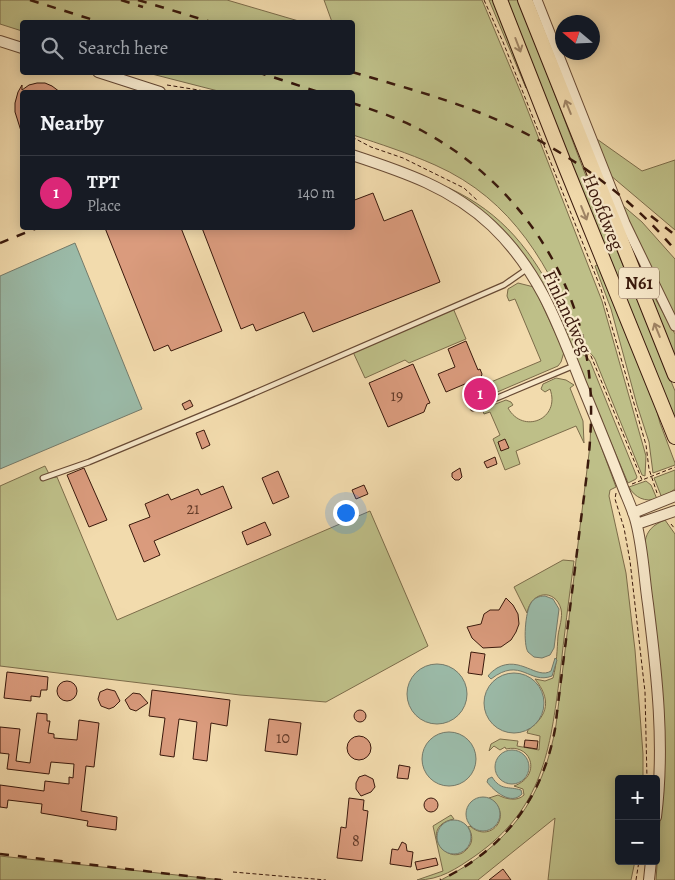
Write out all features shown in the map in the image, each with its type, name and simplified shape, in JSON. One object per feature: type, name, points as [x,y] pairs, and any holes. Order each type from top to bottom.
[{"type":"main road","name":"Hoofdweg","points":[[500,0],[675,437]]},
{"type":"main road","name":"Hoofdweg","points":[[525,0],[675,376]]},
{"type":"street","points":[[537,0],[626,223],[675,326]]},
{"type":"street","points":[[0,41],[20,47]]},
{"type":"street","points":[[109,75],[163,89]]},
{"type":"street","name":"Finlandweg","points":[[355,156],[408,174],[439,188],[467,206],[492,226],[516,251],[528,268],[553,313],[637,524],[657,679],[660,737],[659,775]]},
{"type":"street","points":[[633,513],[675,496]]},
{"type":"street","points":[[637,524],[670,513]]},
{"type":"street","points":[[649,880],[651,865]]},
{"type":"lane","points":[[43,478],[89,462],[236,401],[504,285],[528,268]]},
{"type":"lane","points":[[473,408],[574,365]]},
{"type":"path","points":[[484,0],[503,42],[601,289],[646,445],[652,476],[661,502]]},
{"type":"path","points":[[163,89],[179,90]]},
{"type":"path","name":"Finlandweg","points":[[556,296],[581,348],[592,358],[642,480]]},
{"type":"path","points":[[647,775],[645,692],[630,561],[624,528],[614,494],[623,488],[675,468]]},
{"type":"path","points":[[670,513],[675,529]]},
{"type":"path","points":[[636,880],[638,865]]},
{"type":"path","points":[[233,872],[326,880]]},
{"type":"green space","points":[[0,0],[227,0],[295,20],[20,20],[20,30],[0,24]]},
{"type":"green space","points":[[324,0],[482,0],[521,93],[602,301],[646,456],[645,476],[642,475],[595,359],[581,344],[556,288],[542,263],[508,217],[487,197],[463,180],[435,165],[355,136],[355,90],[214,90],[156,75],[355,75],[355,20],[331,20]]},
{"type":"green space","points":[[489,0],[493,0],[526,88]]},
{"type":"green space","points":[[506,0],[519,0],[584,171],[675,391],[675,425]]},
{"type":"green space","points":[[594,137],[642,171],[675,160],[675,230],[610,175]]},
{"type":"green space","points":[[449,188],[485,209],[501,222],[527,251],[538,268],[559,305],[576,346],[590,361],[637,477],[636,479],[628,483],[550,298],[461,196]]},
{"type":"green space","points":[[621,204],[642,222],[675,259],[675,323],[665,305]]},
{"type":"green space","points":[[635,256],[675,334],[675,365]]},
{"type":"green space","points":[[599,264],[652,393],[660,423],[675,463],[675,465],[653,473],[649,442],[611,309],[595,266]]},
{"type":"green space","points":[[518,283],[534,287],[564,352],[558,366],[495,393],[491,382],[541,361],[515,299],[509,301],[507,296],[508,289]]},
{"type":"green space","points":[[453,308],[466,339],[409,363],[405,360],[365,378],[353,352]]},
{"type":"green space","points":[[556,378],[566,380],[574,385],[570,388],[583,421],[584,443],[576,426],[516,451],[520,464],[505,470],[493,439],[500,435],[490,412],[484,414],[483,411],[485,408],[506,400],[513,405],[508,408],[522,421],[531,422],[539,420],[546,415],[552,400],[550,389],[545,392],[541,389],[543,384]]},
{"type":"green space","points":[[591,419],[616,487],[610,490],[609,496],[626,573],[635,650],[643,775],[615,775],[615,865],[634,865],[631,880],[548,880],[555,818],[478,880],[441,880],[465,867],[503,836],[519,818],[532,798],[542,776],[556,725],[590,445]]},
{"type":"green space","points":[[45,466],[51,478],[57,477],[117,620],[370,511],[428,646],[326,702],[240,695],[0,666],[0,486]]},
{"type":"green space","points":[[675,470],[675,489],[662,498],[654,478]]},
{"type":"green space","points":[[646,481],[651,485],[657,499],[648,500],[641,498],[634,494],[629,487]]},
{"type":"green space","points":[[665,520],[675,534],[675,880],[656,880],[657,865],[660,865],[660,820],[664,761],[645,542],[651,528]]},
{"type":"green space","points":[[563,560],[574,561],[560,674],[547,753],[529,798],[516,818],[498,838],[475,856],[440,876],[417,880],[443,871],[433,826],[451,815],[454,819],[442,824],[437,831],[437,839],[440,846],[446,852],[454,855],[463,853],[472,841],[468,827],[470,826],[478,831],[485,832],[492,830],[500,819],[497,805],[489,798],[498,795],[508,799],[518,799],[524,795],[523,789],[514,786],[523,781],[531,768],[527,755],[515,748],[506,749],[505,747],[500,750],[494,746],[489,751],[491,744],[500,739],[518,741],[517,746],[539,750],[540,736],[527,733],[544,713],[544,693],[535,679],[545,681],[553,678],[561,609],[554,598],[549,595],[543,595],[533,600],[527,613],[514,587]]},
{"type":"green space","points":[[0,856],[223,880],[0,880]]},
{"type":"shaded area","points":[[75,243],[142,409],[0,469],[0,276]]},
{"type":"shaded area","points":[[541,596],[553,599],[559,609],[554,648],[550,655],[542,658],[534,657],[528,652],[525,628],[527,613],[531,603]]},
{"type":"shaded area","points":[[555,658],[557,660],[552,676],[537,677],[517,670],[510,670],[491,679],[488,676],[497,668],[513,664],[546,673],[551,671]]},
{"type":"shaded area","points":[[437,664],[454,669],[462,677],[467,694],[462,711],[454,719],[437,724],[420,719],[412,711],[407,694],[412,677],[420,669]]},
{"type":"shaded area","points":[[514,673],[530,678],[535,682],[539,687],[544,703],[539,719],[535,724],[530,728],[514,733],[498,728],[493,724],[489,719],[484,703],[489,687],[493,682],[498,678]]},
{"type":"shaded area","points":[[449,732],[459,734],[468,740],[474,749],[476,759],[474,769],[468,778],[459,784],[449,786],[439,784],[430,778],[424,769],[422,759],[424,749],[430,740],[439,734]]},
{"type":"shaded area","points":[[512,750],[519,751],[524,755],[528,760],[528,774],[524,779],[519,783],[512,784],[505,783],[500,779],[496,774],[495,767],[496,760],[500,755],[505,751]]},
{"type":"shaded area","points":[[492,777],[498,784],[521,790],[522,794],[513,798],[503,796],[487,782]]},
{"type":"shaded area","points":[[483,797],[495,802],[500,814],[495,826],[483,831],[471,826],[466,814],[471,802]]},
{"type":"shaded area","points":[[454,820],[466,825],[471,837],[466,849],[454,854],[442,849],[437,837],[442,825]]},
{"type":"building","points":[[45,83],[57,90],[22,90],[29,85]]},
{"type":"building","points":[[22,85],[22,90],[20,90],[20,128],[15,112],[15,103],[18,92]]},
{"type":"building","points":[[373,193],[384,221],[412,210],[440,282],[313,332],[304,312],[256,331],[253,324],[241,329],[203,230],[355,230],[355,200]]},
{"type":"building","points":[[106,230],[182,230],[222,331],[171,351],[168,345],[154,351]]},
{"type":"building","points":[[466,341],[478,370],[480,369],[482,374],[480,381],[485,391],[480,401],[472,381],[446,392],[438,374],[455,367],[448,349]]},
{"type":"building","points":[[413,364],[430,403],[427,404],[424,412],[388,427],[369,383]]},
{"type":"building","points":[[190,400],[193,406],[185,410],[182,404]]},
{"type":"building","points":[[204,430],[210,445],[202,449],[196,433]]},
{"type":"building","points":[[505,439],[509,448],[501,451],[498,442]]},
{"type":"building","points":[[495,457],[497,464],[487,468],[484,462]]},
{"type":"building","points":[[84,468],[107,520],[89,527],[67,475]]},
{"type":"building","points":[[460,468],[462,477],[459,480],[455,480],[452,477],[452,473]]},
{"type":"building","points":[[278,471],[289,497],[273,504],[262,478]]},
{"type":"building","points":[[364,485],[368,494],[356,499],[352,490]]},
{"type":"building","points":[[223,486],[232,508],[154,541],[160,555],[144,562],[129,525],[150,517],[145,504],[168,494],[171,500],[198,489],[201,495]]},
{"type":"building","points":[[265,522],[271,535],[247,545],[242,532]]},
{"type":"building","points":[[506,598],[518,614],[519,624],[516,632],[511,640],[501,647],[483,648],[472,638],[467,627],[481,624],[484,614],[490,610],[499,610]]},
{"type":"building","points":[[471,652],[485,654],[482,675],[468,673]]},
{"type":"building","points":[[7,672],[48,677],[47,690],[41,690],[40,697],[31,696],[31,701],[4,698]]},
{"type":"building","points":[[63,681],[71,681],[77,687],[77,695],[71,701],[63,701],[57,695],[57,687]]},
{"type":"building","points":[[107,689],[115,691],[120,701],[109,709],[101,706],[98,699],[100,692]]},
{"type":"building","points":[[152,690],[230,700],[227,726],[211,723],[207,761],[193,759],[197,722],[179,719],[174,757],[160,755],[165,718],[149,716]]},
{"type":"building","points":[[133,693],[140,694],[148,703],[136,711],[130,709],[125,700]]},
{"type":"building","points":[[358,710],[362,710],[366,716],[362,722],[358,722],[354,718],[354,714]]},
{"type":"building","points":[[37,713],[47,714],[47,721],[50,721],[48,733],[54,734],[54,738],[77,740],[79,720],[99,723],[94,767],[86,766],[81,811],[117,817],[116,830],[87,826],[88,821],[41,813],[42,804],[8,800],[7,808],[0,807],[0,785],[44,791],[45,781],[69,784],[69,777],[73,778],[74,764],[51,762],[49,774],[7,769],[9,754],[0,753],[0,727],[20,729],[16,761],[30,763]]},
{"type":"building","points":[[269,719],[301,723],[297,755],[265,751]]},
{"type":"building","points":[[354,736],[364,736],[371,743],[371,753],[364,760],[354,760],[347,753],[347,743]]},
{"type":"building","points":[[525,740],[538,741],[537,749],[524,747]]},
{"type":"building","points":[[399,765],[410,767],[408,779],[397,778]]},
{"type":"building","points":[[365,775],[373,779],[375,787],[371,792],[361,796],[356,789],[356,783],[359,777]]},
{"type":"building","points":[[349,798],[364,800],[363,810],[368,811],[362,861],[337,858],[341,827],[346,828]]},
{"type":"building","points":[[431,798],[436,800],[438,805],[436,810],[431,812],[426,810],[424,805],[426,800]]},
{"type":"building","points":[[402,842],[406,844],[407,851],[413,852],[411,867],[390,864],[392,849],[398,850]]},
{"type":"building","points":[[436,858],[438,865],[417,870],[415,862]]},
{"type":"building","points":[[503,869],[511,880],[489,880]]},
{"type":"railway","points":[[30,0],[94,20]]},
{"type":"railway","points":[[121,0],[143,7]]},
{"type":"railway","points":[[138,0],[204,20]]},
{"type":"railway","points":[[355,73],[467,108],[536,139],[587,170],[611,188],[655,228],[675,250]]},
{"type":"railway","points":[[266,75],[313,90]]},
{"type":"railway","points":[[355,104],[408,124],[459,154],[489,179],[516,207],[540,238],[559,272],[574,308],[584,345],[590,384],[591,420],[587,474],[555,729],[549,754],[541,777],[517,819],[483,854],[463,868],[440,880]]},
{"type":"railway","points":[[651,216],[675,235]]},
{"type":"railway","points":[[0,243],[32,230]]},
{"type":"railway","points":[[0,854],[221,880]]},
{"type":"place","name":"TPT","points":[[480,394]]}]
